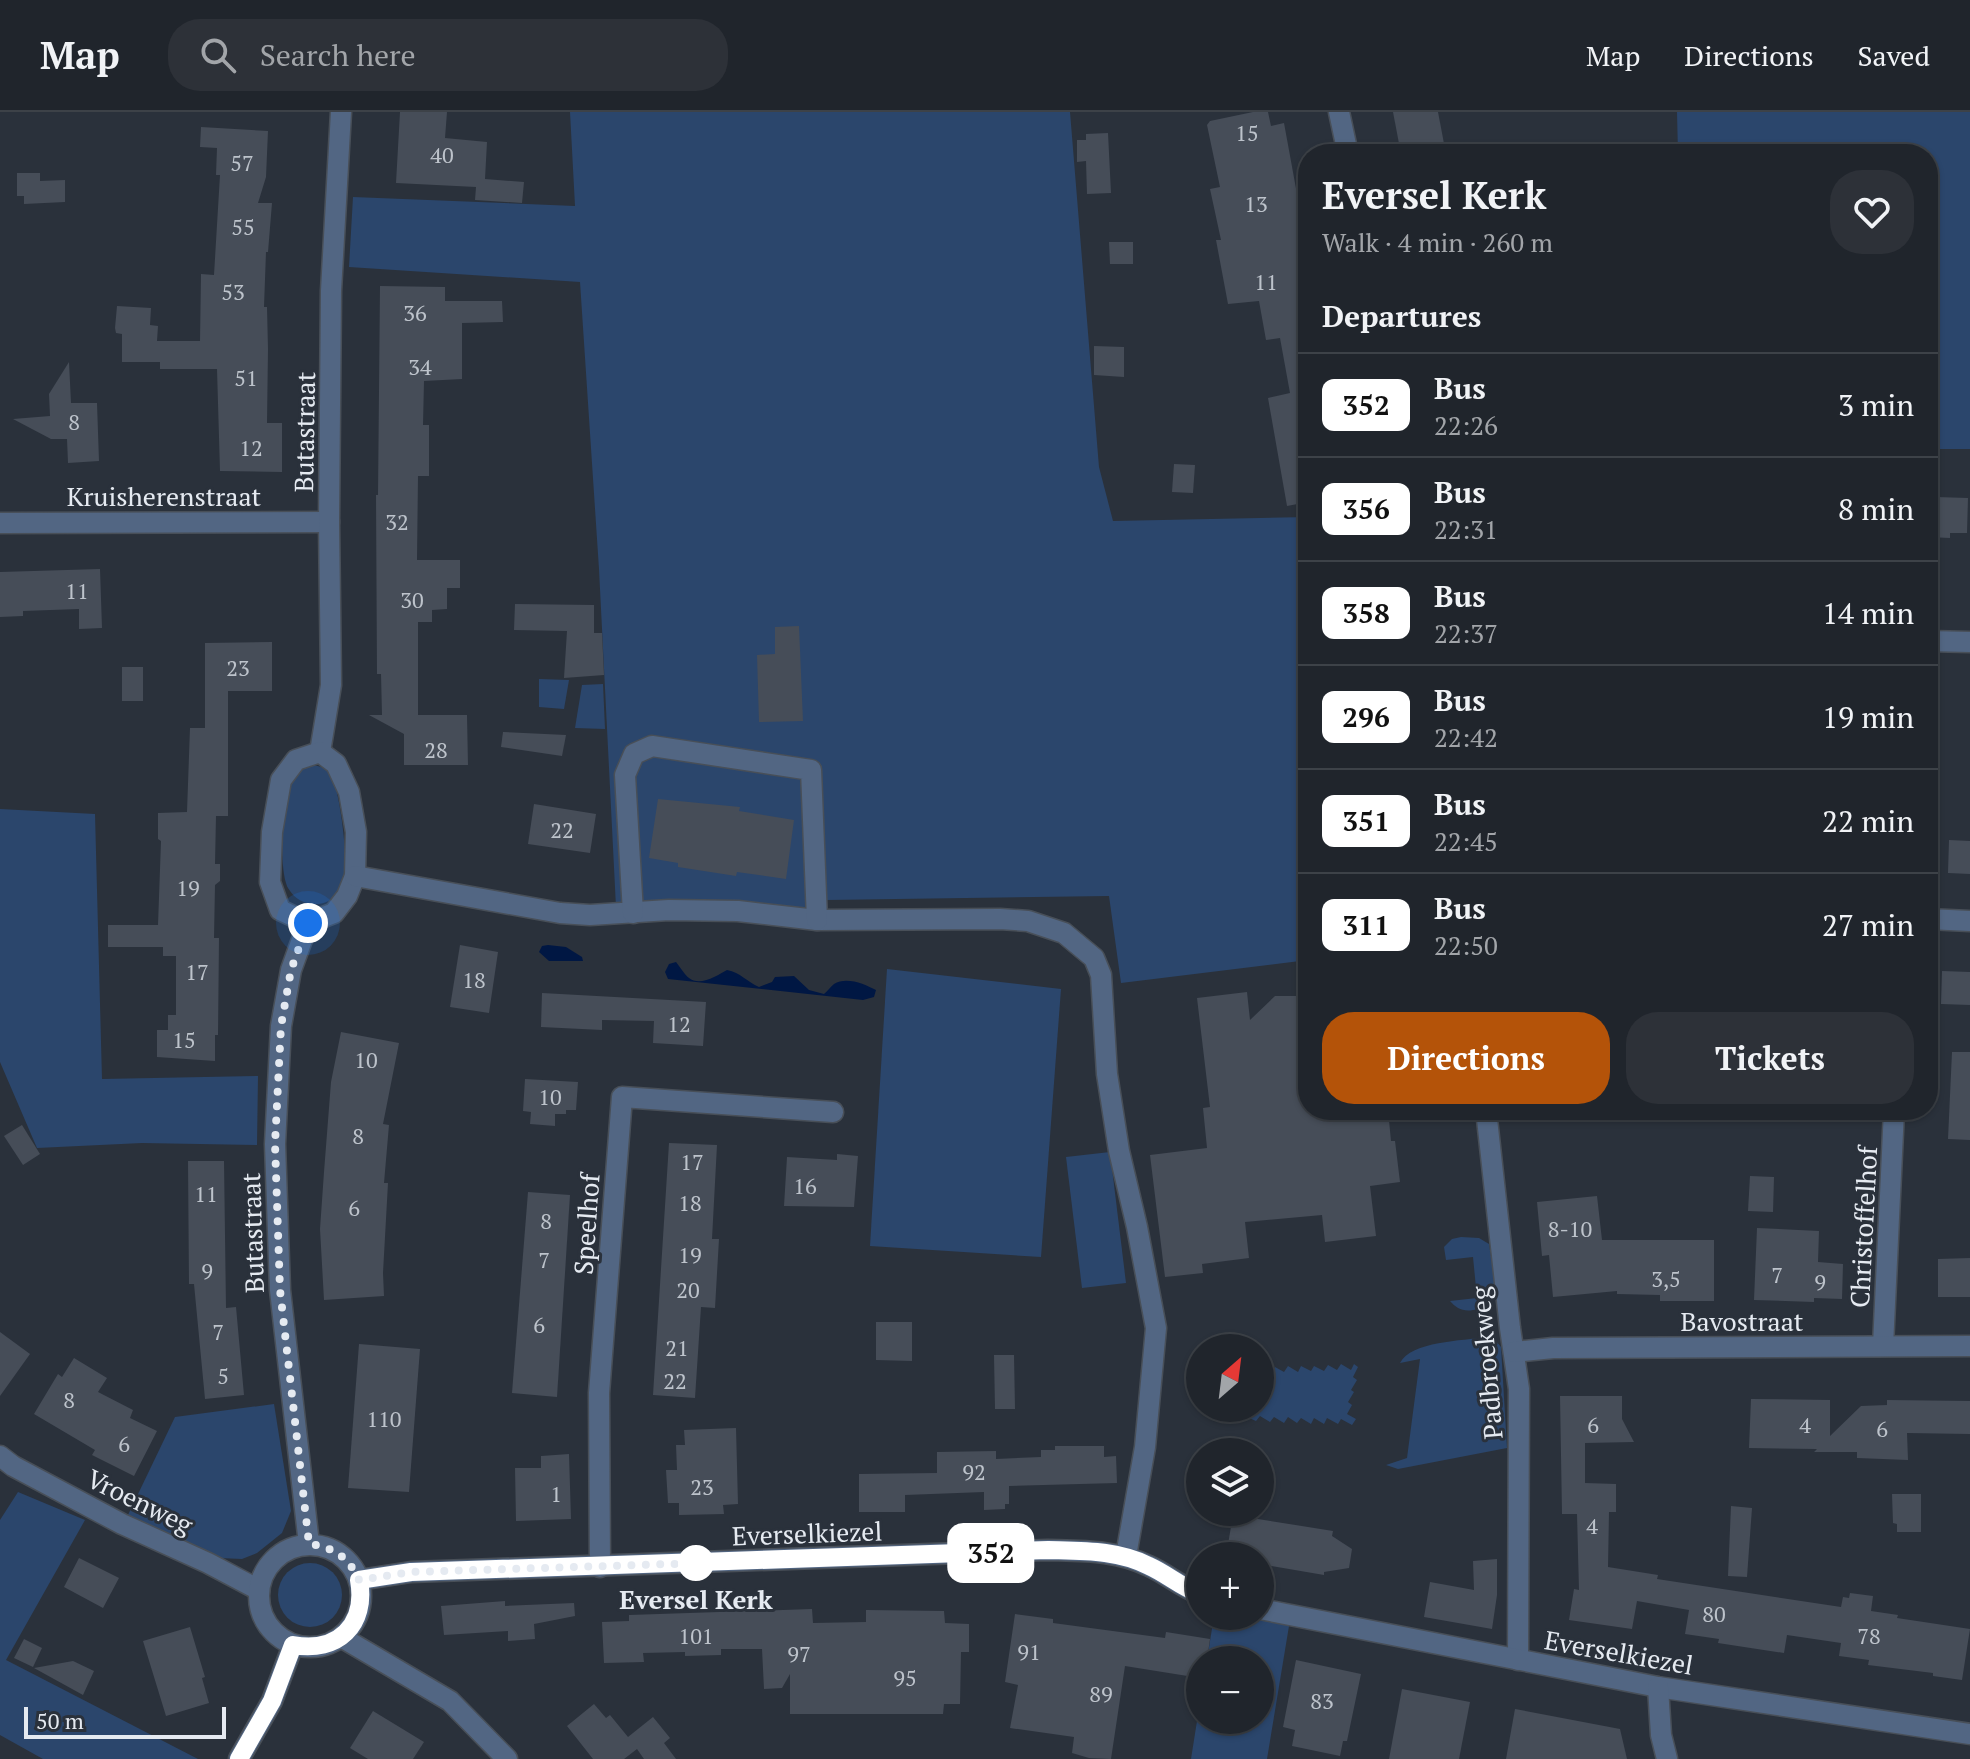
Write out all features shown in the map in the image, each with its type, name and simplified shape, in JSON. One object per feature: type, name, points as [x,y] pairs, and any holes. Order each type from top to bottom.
[{"type":"street","name":"Butastraat","points":[[320,752],[331,685],[331,291],[341,112]]},
{"type":"street","points":[[1339,112],[1346,144]]},
{"type":"street","name":"Kruisherenstraat","points":[[0,523],[329,522]]},
{"type":"street","points":[[1938,641],[1970,642]]},
{"type":"street","points":[[633,913],[625,775],[634,754],[652,746],[811,770],[817,920]]},
{"type":"street","points":[[320,752],[336,764],[349,792],[356,832],[355,876],[347,896],[334,913],[308,923],[280,910],[270,882],[272,832],[281,780],[296,760],[320,752]]},
{"type":"street","points":[[355,876],[560,913],[738,911],[817,920],[1028,921],[1064,933],[1094,958],[1101,975],[1107,1074],[1119,1151],[1156,1328],[1147,1431],[1126,1556]]},
{"type":"street","points":[[1938,919],[1970,921]]},
{"type":"street","name":"Butastraat","points":[[308,923],[291,970],[281,1026],[275,1144],[280,1290],[309,1544]]},
{"type":"street","name":"Speelhof","points":[[600,1567],[599,1393],[622,1097],[833,1112]]},
{"type":"street","name":"Padbroekweg","points":[[1487,1120],[1519,1389],[1518,1660]]},
{"type":"street","name":"Christoffelhof","points":[[1883,1346],[1894,1120]]},
{"type":"street","name":"Bavostraat","points":[[1514,1352],[1553,1348],[1970,1346]]},
{"type":"street","name":"Vroenweg","points":[[0,1456],[13,1466],[122,1524],[259,1590]]},
{"type":"street","points":[[309,1544],[338,1553],[355,1569],[359,1580],[361,1606],[356,1620],[341,1637],[321,1646],[293,1645],[273,1631],[260,1606],[259,1590],[266,1570],[273,1561],[293,1548],[309,1544]]},
{"type":"street","name":"Everselkiezel","points":[[359,1580],[411,1572],[1048,1550],[1126,1556],[1186,1586]]},
{"type":"street","name":"Everselkiezel","points":[[1274,1612],[1658,1687],[1970,1734]]},
{"type":"street","points":[[341,1637],[450,1701],[507,1759]]},
{"type":"street","points":[[239,1759],[272,1701],[293,1645]]},
{"type":"street","points":[[1658,1687],[1661,1735],[1667,1759]]},
{"type":"shaded area","points":[[570,112],[1070,112],[1099,467],[1113,521],[1298,517],[1298,961],[1121,983],[1109,896],[827,900],[826,914],[714,901],[679,900],[616,907],[599,569],[580,282],[349,267],[353,197],[575,206]]},
{"type":"shaded area","points":[[1677,112],[1970,112],[1970,449],[1938,449],[1938,144],[1678,144]]},
{"type":"shaded area","points":[[539,679],[569,680],[564,709],[539,707]]},
{"type":"shaded area","points":[[603,684],[605,729],[575,728],[582,685]]},
{"type":"shaded area","points":[[311,765],[323,768],[332,776],[345,848],[343,886],[333,898],[319,904],[305,903],[294,896],[288,888],[283,866],[282,833],[289,787],[296,773]]},
{"type":"shaded area","points":[[0,809],[95,814],[102,1079],[258,1076],[257,1145],[142,1143],[37,1148],[0,1062]]},
{"type":"shaded area","points":[[542,946],[566,947],[582,957],[583,961],[549,961],[539,952]]},
{"type":"shaded area","points":[[676,962],[689,978],[698,981],[727,970],[759,987],[772,982],[775,977],[794,976],[809,990],[824,994],[834,984],[844,981],[861,983],[876,990],[874,997],[863,1000],[668,979],[665,972],[669,964]]},
{"type":"shaded area","points":[[887,969],[1061,989],[1041,1257],[870,1246]]},
{"type":"shaded area","points":[[1110,1152],[1126,1283],[1082,1288],[1066,1157]]},
{"type":"shaded area","points":[[1479,1238],[1489,1244],[1493,1293],[1483,1307],[1473,1310],[1460,1309],[1450,1301],[1477,1298],[1473,1257],[1446,1260],[1444,1247],[1452,1239]]},
{"type":"shaded area","points":[[1486,1337],[1495,1340],[1501,1347],[1507,1448],[1398,1469],[1386,1465],[1407,1458],[1420,1359],[1400,1363],[1415,1350],[1426,1346]]},
{"type":"shaded area","points":[[1341,1364],[1351,1370],[1354,1364],[1358,1367],[1353,1377],[1357,1380],[1351,1390],[1354,1392],[1348,1402],[1352,1405],[1347,1414],[1356,1419],[1352,1425],[1341,1419],[1338,1424],[1327,1418],[1324,1424],[1314,1418],[1311,1424],[1301,1418],[1297,1423],[1288,1417],[1284,1423],[1274,1417],[1275,1367],[1284,1372],[1288,1366],[1298,1372],[1301,1366],[1311,1371],[1314,1366],[1324,1371],[1328,1365],[1337,1370]]},
{"type":"shaded area","points":[[274,1404],[291,1511],[282,1533],[257,1553],[242,1559],[219,1558],[127,1517],[175,1417]]},
{"type":"shaded area","points":[[18,1492],[85,1520],[6,1660],[198,1759],[43,1759],[0,1735],[0,1520]]},
{"type":"shaded area","points":[[310,1563],[328,1569],[336,1577],[342,1595],[336,1613],[328,1621],[310,1627],[292,1621],[284,1613],[278,1595],[284,1577],[292,1569]]},
{"type":"shaded area","points":[[1274,1623],[1289,1626],[1274,1717],[1274,1646],[1209,1646],[1212,1630],[1274,1630]]},
{"type":"shaded area","points":[[1195,1734],[1271,1734],[1267,1759],[1191,1759]]},
{"type":"building","points":[[400,112],[447,112],[445,138],[487,142],[485,179],[524,182],[522,203],[475,200],[476,187],[396,183]]},
{"type":"building","points":[[1268,112],[1271,126],[1284,123],[1298,199],[1298,504],[1287,506],[1268,398],[1290,393],[1280,338],[1266,340],[1259,301],[1228,304],[1216,240],[1221,240],[1210,189],[1220,187],[1207,125],[1210,121]]},
{"type":"building","points":[[1393,112],[1438,112],[1444,144],[1399,144]]},
{"type":"building","points":[[201,127],[268,131],[266,177],[258,203],[272,203],[264,307],[267,307],[267,423],[282,423],[282,472],[220,471],[217,369],[160,369],[160,362],[122,362],[122,334],[116,333],[115,328],[117,306],[151,308],[150,325],[158,326],[157,341],[200,341],[201,274],[214,275],[220,175],[216,175],[217,148],[200,147]]},
{"type":"building","points":[[1108,133],[1111,193],[1087,194],[1086,161],[1077,162],[1077,140],[1086,140],[1086,134]]},
{"type":"building","points":[[17,173],[40,173],[40,181],[65,180],[65,202],[24,204],[24,196],[17,196]]},
{"type":"building","points":[[1109,242],[1133,242],[1133,264],[1110,264]]},
{"type":"building","points":[[380,286],[445,287],[445,301],[502,301],[503,322],[462,323],[462,379],[424,381],[423,425],[429,425],[429,476],[418,476],[417,560],[460,560],[460,588],[447,588],[447,609],[432,610],[432,622],[418,622],[418,715],[467,715],[468,765],[404,765],[404,734],[369,715],[382,715],[381,674],[377,674],[376,495]]},
{"type":"building","points":[[1094,346],[1124,347],[1124,377],[1094,375]]},
{"type":"building","points":[[69,362],[71,403],[97,403],[99,461],[68,463],[67,439],[51,439],[13,419],[50,416],[49,394]]},
{"type":"building","points":[[1174,464],[1195,465],[1193,493],[1172,492]]},
{"type":"building","points":[[1938,497],[1968,498],[1967,533],[1950,533],[1950,538],[1938,537]]},
{"type":"building","points":[[100,569],[102,628],[79,629],[79,609],[23,611],[23,616],[0,617],[0,572]]},
{"type":"building","points":[[515,604],[594,605],[594,633],[602,633],[604,675],[564,678],[567,631],[514,630]]},
{"type":"building","points":[[799,626],[803,721],[759,722],[757,655],[775,654],[775,627]]},
{"type":"building","points":[[272,642],[272,691],[228,691],[228,816],[216,816],[215,864],[220,864],[220,881],[215,885],[214,938],[219,938],[215,1061],[157,1057],[157,1030],[168,1030],[168,1015],[176,1015],[176,956],[163,956],[163,947],[108,947],[108,925],[158,925],[161,841],[158,839],[158,813],[187,812],[190,728],[205,728],[205,643]]},
{"type":"building","points":[[122,667],[143,667],[143,701],[122,701]]},
{"type":"building","points":[[503,732],[566,735],[562,756],[501,747]]},
{"type":"building","points":[[658,799],[740,807],[739,811],[794,820],[786,879],[737,872],[736,876],[678,867],[678,863],[649,858]]},
{"type":"building","points":[[534,804],[596,814],[590,853],[528,844]]},
{"type":"building","points":[[1949,840],[1970,841],[1970,874],[1948,873]]},
{"type":"building","points":[[460,945],[498,952],[489,1013],[450,1007]]},
{"type":"building","points":[[1942,971],[1970,972],[1970,1005],[1941,1004]]},
{"type":"building","points":[[1247,992],[1250,1020],[1275,996],[1298,996],[1298,1120],[1389,1120],[1400,1182],[1370,1186],[1376,1236],[1325,1242],[1322,1215],[1245,1222],[1249,1258],[1202,1264],[1203,1273],[1165,1277],[1150,1155],[1207,1148],[1203,1108],[1210,1107],[1197,998]]},
{"type":"building","points":[[542,993],[706,1002],[703,1046],[653,1043],[654,1021],[602,1020],[602,1030],[541,1027]]},
{"type":"building","points":[[341,1032],[399,1043],[383,1124],[389,1125],[384,1183],[388,1183],[384,1296],[324,1300],[320,1229],[331,1082]]},
{"type":"building","points":[[1952,1052],[1970,1052],[1970,1140],[1948,1139]]},
{"type":"building","points":[[525,1079],[578,1082],[576,1110],[555,1114],[555,1126],[530,1124],[531,1112],[523,1111]]},
{"type":"building","points":[[22,1125],[40,1154],[23,1165],[4,1136]]},
{"type":"building","points":[[669,1143],[717,1145],[712,1239],[719,1239],[715,1308],[701,1307],[695,1398],[653,1395]]},
{"type":"building","points":[[837,1154],[858,1156],[854,1207],[784,1206],[787,1157],[837,1160]]},
{"type":"building","points":[[188,1161],[224,1161],[226,1308],[236,1307],[244,1395],[205,1399],[194,1284],[189,1284]]},
{"type":"building","points":[[1750,1176],[1774,1177],[1773,1212],[1748,1211]]},
{"type":"building","points":[[528,1192],[570,1195],[557,1397],[512,1393]]},
{"type":"building","points":[[1597,1196],[1602,1240],[1714,1240],[1714,1301],[1660,1301],[1660,1295],[1617,1294],[1617,1291],[1553,1297],[1549,1255],[1542,1256],[1537,1202]]},
{"type":"building","points":[[1757,1228],[1819,1231],[1818,1262],[1843,1264],[1842,1299],[1814,1298],[1814,1302],[1754,1300]]},
{"type":"building","points":[[1970,1258],[1970,1297],[1938,1297],[1938,1259]]},
{"type":"building","points":[[876,1322],[912,1322],[912,1361],[876,1360]]},
{"type":"building","points":[[0,1332],[30,1354],[0,1396]]},
{"type":"building","points":[[359,1344],[420,1349],[409,1492],[348,1488]]},
{"type":"building","points":[[994,1355],[1014,1355],[1015,1409],[995,1409]]},
{"type":"building","points":[[74,1358],[107,1378],[98,1392],[133,1410],[130,1418],[157,1431],[134,1476],[92,1455],[95,1450],[34,1414],[58,1374],[62,1377]]},
{"type":"building","points":[[1560,1396],[1622,1396],[1622,1419],[1634,1442],[1585,1443],[1585,1483],[1616,1484],[1616,1512],[1609,1512],[1608,1567],[1658,1575],[1657,1579],[1841,1607],[1843,1597],[1849,1598],[1850,1593],[1873,1596],[1871,1611],[1970,1629],[1962,1680],[1868,1665],[1869,1660],[1839,1656],[1841,1643],[1787,1635],[1784,1653],[1718,1643],[1719,1639],[1685,1634],[1689,1610],[1637,1601],[1632,1629],[1569,1620],[1574,1589],[1579,1590],[1577,1514],[1562,1514]]},
{"type":"building","points":[[1751,1399],[1830,1400],[1830,1436],[1861,1406],[1887,1405],[1887,1400],[1970,1401],[1970,1434],[1907,1433],[1908,1460],[1857,1458],[1857,1452],[1749,1448]]},
{"type":"building","points":[[736,1428],[738,1504],[723,1505],[724,1514],[679,1515],[679,1503],[668,1503],[666,1470],[677,1470],[676,1445],[685,1445],[684,1430]]},
{"type":"building","points":[[1055,1446],[1104,1446],[1104,1457],[1116,1456],[1117,1483],[1009,1486],[1009,1504],[1005,1504],[1005,1509],[984,1510],[984,1492],[905,1495],[905,1512],[859,1512],[859,1474],[937,1473],[937,1452],[996,1451],[996,1459],[1041,1457],[1041,1450],[1055,1450]]},
{"type":"building","points":[[569,1454],[571,1519],[516,1521],[515,1468],[541,1468],[541,1456]]},
{"type":"building","points":[[1892,1494],[1921,1494],[1921,1532],[1897,1532],[1897,1524],[1893,1523]]},
{"type":"building","points":[[1731,1506],[1752,1508],[1747,1577],[1728,1576]]},
{"type":"building","points":[[1274,1522],[1333,1531],[1332,1536],[1352,1549],[1349,1568],[1324,1572],[1324,1575],[1274,1566],[1274,1542],[1228,1542],[1231,1526],[1274,1526]]},
{"type":"building","points":[[79,1558],[119,1578],[103,1608],[64,1587]]},
{"type":"building","points":[[1497,1559],[1497,1595],[1492,1629],[1424,1617],[1430,1582],[1474,1590],[1473,1561]]},
{"type":"building","points":[[505,1601],[505,1606],[574,1603],[575,1616],[534,1624],[535,1639],[508,1641],[508,1631],[444,1635],[441,1606]]},
{"type":"building","points":[[812,1609],[813,1623],[866,1622],[866,1610],[944,1611],[945,1623],[969,1624],[969,1652],[961,1652],[960,1704],[944,1704],[943,1714],[790,1714],[790,1674],[782,1688],[764,1689],[762,1649],[721,1649],[721,1655],[643,1653],[644,1662],[604,1663],[602,1622],[629,1621],[629,1615]]},
{"type":"building","points":[[1015,1614],[1053,1619],[1053,1623],[1165,1638],[1166,1632],[1210,1639],[1209,1646],[1186,1646],[1186,1676],[1125,1666],[1111,1759],[1072,1753],[1074,1737],[1010,1728],[1018,1685],[1005,1682]]},
{"type":"building","points":[[190,1627],[205,1677],[202,1678],[209,1703],[166,1716],[143,1641]]},
{"type":"building","points":[[24,1639],[42,1648],[33,1667],[14,1658]]},
{"type":"building","points":[[1296,1660],[1361,1674],[1347,1741],[1343,1741],[1340,1756],[1292,1746],[1295,1730],[1283,1727]]},
{"type":"building","points":[[73,1661],[94,1671],[83,1695],[34,1668]]},
{"type":"building","points":[[1402,1689],[1470,1702],[1459,1759],[1389,1759]]},
{"type":"building","points":[[594,1704],[606,1718],[610,1715],[628,1737],[653,1717],[670,1738],[664,1743],[676,1759],[644,1759],[637,1749],[624,1759],[593,1759],[567,1726]]},
{"type":"building","points":[[1515,1709],[1620,1729],[1627,1759],[1506,1759]]},
{"type":"building","points":[[373,1711],[424,1742],[413,1759],[368,1759],[350,1748]]},
{"type":"bus line","name":"352","points":[[239,1759],[272,1701],[293,1645],[321,1646],[350,1629],[361,1606],[359,1580],[411,1572],[1048,1550],[1126,1556],[1150,1566],[1186,1588]]},
{"type":"place","name":"Eversel Kerk","points":[[696,1563]]},
{"type":"route","points":[[308,923],[291,970],[281,1026],[275,1144],[280,1290],[309,1544],[338,1553],[355,1569],[359,1580],[411,1572],[705,1563],[696,1563]]}]
